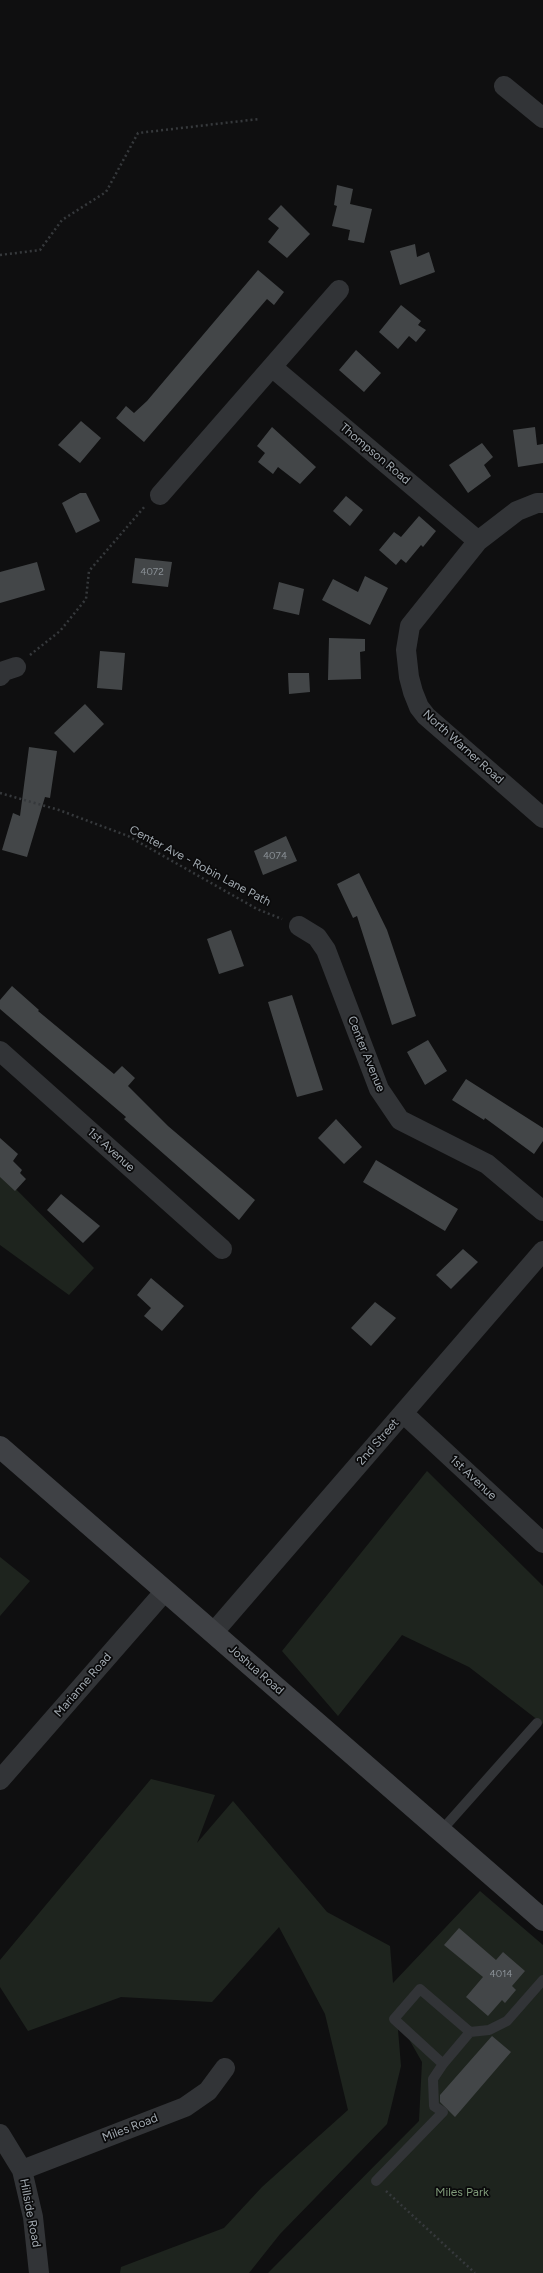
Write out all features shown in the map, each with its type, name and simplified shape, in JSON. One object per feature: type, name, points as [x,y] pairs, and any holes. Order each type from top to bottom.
[{"type":"main road","name":"Joshua Road","points":[[0,1447],[543,1920]]},
{"type":"street","points":[[504,86],[543,118]]},
{"type":"street","points":[[160,496],[339,290]]},
{"type":"street","name":"Thompson Road","points":[[272,367],[478,541]]},
{"type":"street","name":"North Warner Road","points":[[543,503],[536,503],[517,511],[478,541],[410,626],[406,650],[408,677],[419,708],[426,716],[543,818]]},
{"type":"street","name":"Center Avenue","points":[[299,926],[317,937],[326,950],[379,1089],[400,1120],[487,1164],[543,1211]]},
{"type":"street","name":"1st Avenue","points":[[0,1051],[222,1250]]},
{"type":"street","name":"2nd Street","points":[[213,1634],[543,1251]]},
{"type":"street","name":"1st Avenue","points":[[403,1413],[543,1542]]},
{"type":"street","name":"Marianne Road","points":[[0,1780],[165,1591]]},
{"type":"street","name":"Miles Road","points":[[22,2170],[186,2107],[208,2091],[225,2068]]},
{"type":"street","name":"Hillside Road","points":[[0,2134],[22,2170],[33,2217],[39,2273]]},
{"type":"lane","points":[[441,1830],[537,1723]]},
{"type":"lane","points":[[376,2181],[443,2112],[434,2106],[433,2079],[443,2064],[470,2032],[489,2030],[507,2021],[543,1980]]},
{"type":"lane","points":[[443,2064],[394,2019],[420,1989],[470,2032]]},
{"type":"path","points":[[0,255],[40,250],[62,220],[106,192],[138,133],[259,119]]},
{"type":"path","points":[[8,671],[60,631],[86,599],[89,571],[146,504],[160,496]]},
{"type":"path","name":"Center Ave - Robin Lane Path","points":[[0,793],[59,810],[128,836],[257,909],[299,926]]},
{"type":"path","points":[[376,2181],[475,2273]]},
{"type":"green space","points":[[0,1173],[94,1268],[69,1295],[0,1245]]},
{"type":"green space","points":[[427,1471],[543,1586],[543,1724],[469,1667],[402,1635],[338,1716],[282,1651]]},
{"type":"green space","points":[[0,1557],[30,1581],[0,1616]]},
{"type":"green space","name":"Miles Park","points":[[151,1779],[215,1795],[197,1843],[233,1801],[327,1912],[390,1946],[393,1983],[480,1891],[543,1945],[543,2273],[268,2273],[419,2121],[422,2062],[397,2018],[401,2066],[387,2124],[280,2234],[249,2273],[120,2273],[121,2267],[224,2228],[262,2187],[348,2110],[325,2014],[279,1927],[212,2002],[121,1997],[28,2031],[0,1987],[0,1960]]},
{"type":"building","points":[[337,185],[353,189],[350,204],[372,209],[364,243],[348,240],[350,230],[332,226],[337,206],[334,205]]},
{"type":"building","points":[[281,205],[310,234],[287,258],[268,242],[279,228],[268,219]]},
{"type":"building","points":[[415,244],[417,257],[429,252],[435,272],[400,285],[390,251]]},
{"type":"building","points":[[258,270],[284,292],[274,305],[267,299],[144,442],[116,418],[126,406],[134,413],[147,401]]},
{"type":"building","points":[[401,305],[421,321],[418,325],[426,330],[416,342],[409,336],[398,349],[379,332]]},
{"type":"building","points":[[356,350],[381,373],[364,392],[339,370]]},
{"type":"building","points":[[81,421],[101,438],[80,463],[58,445]]},
{"type":"building","points":[[272,427],[316,467],[300,484],[278,467],[273,474],[258,462],[265,453],[257,446]]},
{"type":"building","points":[[535,427],[537,445],[543,444],[543,463],[518,467],[513,430]]},
{"type":"building","points":[[482,443],[493,457],[484,465],[491,476],[468,493],[449,465]]},
{"type":"building","points":[[80,493],[86,493],[100,521],[76,533],[62,503]]},
{"type":"building","points":[[346,496],[363,510],[350,526],[333,511]]},
{"type":"building","points":[[419,516],[436,531],[423,547],[421,545],[406,563],[401,559],[396,565],[379,550],[394,532],[401,537]]},
{"type":"building","points":[[135,558],[172,562],[168,587],[132,583]]},
{"type":"building","points":[[37,562],[45,590],[0,603],[0,572]]},
{"type":"building","points":[[365,576],[388,588],[370,625],[322,600],[333,579],[358,592]]},
{"type":"building","points":[[279,582],[304,589],[299,615],[273,609]]},
{"type":"building","points":[[329,638],[365,639],[365,651],[360,652],[361,679],[328,680]]},
{"type":"building","points":[[100,651],[125,653],[122,690],[97,688]]},
{"type":"building","points":[[288,673],[309,673],[310,692],[289,694]]},
{"type":"building","points":[[85,704],[104,724],[74,753],[54,733]]},
{"type":"building","points":[[29,747],[57,751],[50,798],[45,797],[27,857],[2,850],[13,813],[20,816]]},
{"type":"building","points":[[286,836],[297,861],[263,875],[254,851]]},
{"type":"building","points":[[359,873],[387,930],[416,1016],[392,1025],[357,916],[353,918],[337,884]]},
{"type":"building","points":[[231,930],[244,966],[219,974],[207,939]]},
{"type":"building","points":[[12,986],[39,1010],[38,1011],[114,1074],[122,1066],[135,1078],[128,1086],[168,1126],[255,1200],[239,1220],[124,1119],[126,1117],[0,1009],[0,1000]]},
{"type":"building","points":[[292,995],[323,1090],[297,1097],[268,1002]]},
{"type":"building","points":[[428,1040],[447,1071],[425,1085],[407,1052]]},
{"type":"building","points":[[466,1079],[543,1128],[543,1141],[534,1154],[485,1118],[484,1120],[452,1100]]},
{"type":"building","points":[[336,1119],[362,1147],[344,1164],[318,1138]]},
{"type":"building","points":[[0,1138],[18,1154],[13,1161],[22,1170],[20,1173],[26,1179],[15,1191],[0,1177]]},
{"type":"building","points":[[376,1160],[458,1209],[445,1231],[363,1182]]},
{"type":"building","points":[[61,1194],[100,1226],[83,1243],[47,1210]]},
{"type":"building","points":[[463,1249],[478,1262],[451,1289],[436,1275]]},
{"type":"building","points":[[151,1278],[184,1306],[162,1331],[144,1316],[151,1308],[137,1295]]},
{"type":"building","points":[[375,1302],[396,1318],[371,1346],[351,1328]]},
{"type":"building","points":[[459,1928],[496,1960],[503,1952],[525,1971],[512,1986],[516,1990],[505,2003],[502,2000],[488,2016],[466,1997],[483,1977],[444,1945]]},
{"type":"building","points":[[492,2036],[511,2052],[455,2117],[440,2102],[440,2095]]}]
